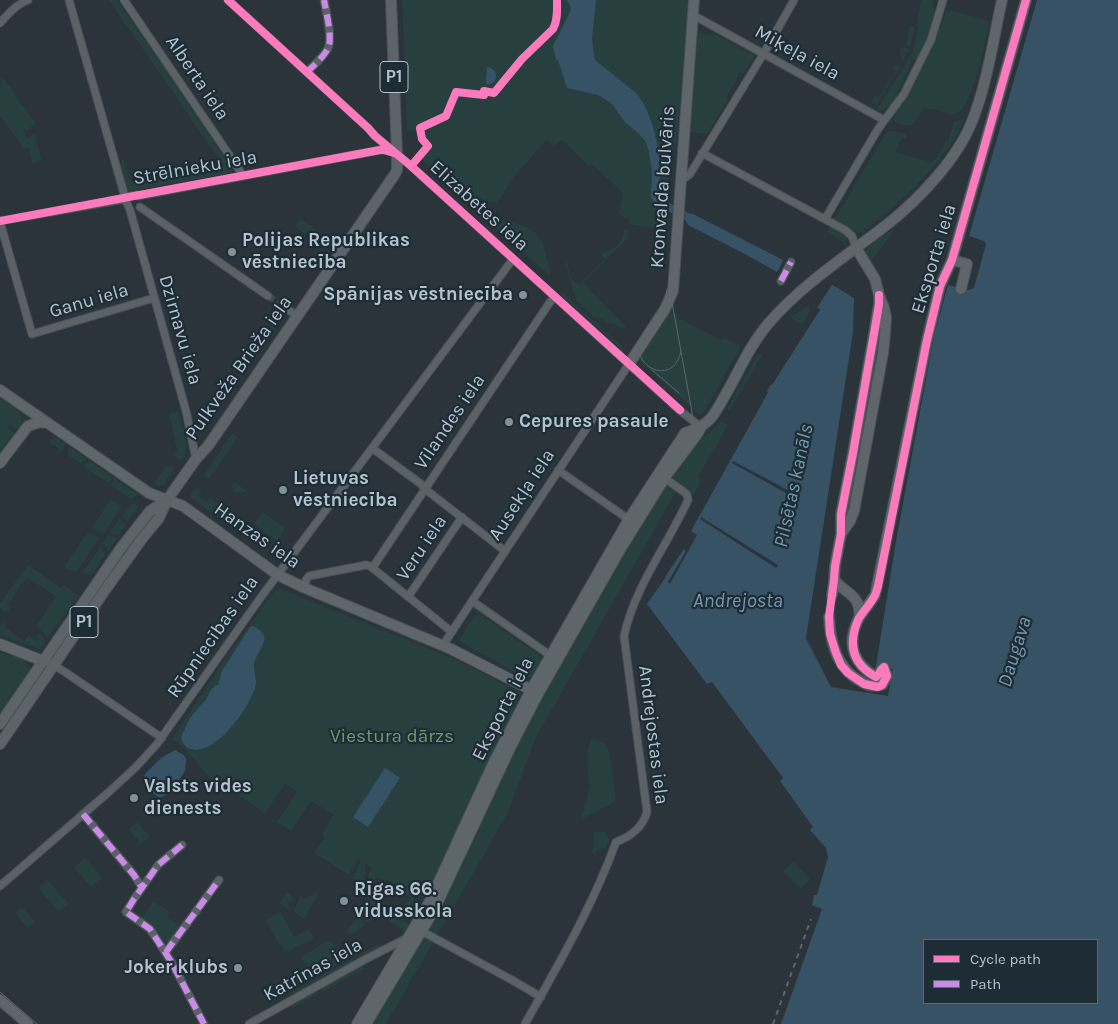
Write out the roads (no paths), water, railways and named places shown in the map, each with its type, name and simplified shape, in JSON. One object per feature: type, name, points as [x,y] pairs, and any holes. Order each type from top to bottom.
[{"type":"main road","name":"P1","points":[[392,0],[397,154]]},
{"type":"main road","name":"Pulkveža Brieža iela","points":[[0,744],[136,548],[159,518],[167,500],[196,459],[208,446],[395,174],[397,170],[397,154]]},
{"type":"main road","name":"Pulkveža Brieža iela","points":[[0,724],[141,521],[154,508],[167,500]]},
{"type":"street","points":[[0,23],[28,0]]},
{"type":"street","name":"Dzirnavu iela","points":[[69,0],[186,411],[196,459]]},
{"type":"street","name":"Alberta iela","points":[[124,0],[242,176]]},
{"type":"street","name":"Elizabetes iela","points":[[228,0],[375,136],[701,427]]},
{"type":"street","points":[[307,72],[330,45],[324,0]]},
{"type":"street","name":"Kronvalda bulvāris","points":[[629,364],[666,310],[673,291],[694,0]]},
{"type":"street","points":[[682,178],[688,176],[764,53],[794,0]]},
{"type":"street","points":[[825,219],[884,120],[904,94],[931,40],[943,0]]},
{"type":"street","name":"Eksporta iela","points":[[357,1024],[401,950],[417,937],[444,892],[534,692],[685,433],[701,427],[716,411],[748,354],[766,326],[780,311],[818,277],[914,202],[939,173],[963,139],[970,126],[984,86],[1002,0]]},
{"type":"street","name":"Eksporta iela","points":[[858,622],[875,593],[927,340],[940,286],[952,260],[1026,0]]},
{"type":"street","name":"Miķeļa iela","points":[[693,15],[884,120]]},
{"type":"street","name":"Strēlnieku iela","points":[[0,221],[380,150],[397,154]]},
{"type":"street","points":[[702,153],[845,230],[852,236],[856,248],[875,279],[884,308],[886,334],[883,354],[854,511],[841,534],[832,595]]},
{"type":"street","points":[[138,196],[140,207],[268,296]]},
{"type":"street","points":[[130,210],[140,207]]},
{"type":"street","name":"Ganu iela","points":[[0,221],[32,334],[154,298]]},
{"type":"street","name":"Rūpniecības iela","points":[[0,886],[136,767],[162,738],[278,575],[513,259]]},
{"type":"street","points":[[952,260],[967,264],[961,288]]},
{"type":"street","points":[[781,281],[791,262]]},
{"type":"street","name":"Vīlandes iela","points":[[373,567],[555,297]]},
{"type":"street","points":[[283,306],[297,316]]},
{"type":"street","name":"Ausekļa iela","points":[[443,645],[629,364]]},
{"type":"street","name":"Hanzas iela","points":[[0,390],[148,491],[180,504],[278,575],[443,645],[534,692]]},
{"type":"street","points":[[20,404],[26,416],[25,428]]},
{"type":"street","points":[[685,433],[688,424],[687,416]]},
{"type":"street","points":[[0,463],[25,428],[36,423],[50,424]]},
{"type":"street","name":"Eksporta iela","points":[[662,475],[701,427]]},
{"type":"street","points":[[372,448],[505,550]]},
{"type":"street","points":[[558,470],[632,522]]},
{"type":"street","name":"Andrejostas iela","points":[[525,1024],[589,906],[616,842],[632,834],[646,817],[647,812],[624,636],[641,586],[688,500],[684,492],[662,475]]},
{"type":"street","name":"Veru iela","points":[[408,597],[462,517]]},
{"type":"street","points":[[305,588],[306,580],[309,576],[366,565],[373,567],[452,632]]},
{"type":"street","points":[[828,616],[830,634],[836,653],[848,673],[864,684],[882,685],[887,676],[884,667],[876,677],[862,666],[854,652],[852,644],[859,615],[857,600],[834,580]]},
{"type":"street","points":[[472,601],[554,658]]},
{"type":"street","points":[[0,644],[54,665],[162,738]]},
{"type":"street","points":[[83,814],[134,875],[142,888]]},
{"type":"street","points":[[182,845],[158,865],[126,912],[150,929],[166,952],[204,1024]]},
{"type":"street","points":[[166,952],[219,880]]},
{"type":"street","points":[[417,937],[540,996]]},
{"type":"street","name":"Katrīnas iela","points":[[249,1024],[364,960],[401,950],[417,937]]},
{"type":"street","name":"Eksporta iela","points":[[366,1024],[401,950]]},
{"type":"street","points":[[0,1000],[28,1024]]},
{"type":"water","points":[[567,0],[596,0],[592,40],[595,60],[636,93],[646,109],[654,129],[658,151],[660,198],[836,287],[854,298],[853,332],[806,638],[831,687],[888,696],[893,669],[876,666],[896,541],[934,336],[948,285],[969,290],[974,288],[986,244],[984,241],[969,236],[1037,0],[1118,0],[1118,1024],[781,1024],[822,909],[812,905],[814,895],[817,895],[828,857],[826,848],[810,830],[813,827],[780,781],[783,778],[712,682],[707,684],[647,604],[682,551],[690,529],[771,384],[820,310],[817,308],[821,301],[777,272],[688,225],[685,220],[655,204],[651,196],[652,171],[646,142],[625,122],[612,104],[605,99],[598,95],[567,88],[553,46],[571,8]]},
{"type":"water","points":[[487,67],[494,70],[496,75],[493,83],[490,84],[486,84]]},
{"type":"water","points":[[253,626],[263,633],[264,641],[254,663],[256,685],[248,703],[238,719],[215,743],[197,750],[188,748],[183,743],[182,734],[189,719],[205,701],[212,689],[219,684],[221,673],[250,627]]},
{"type":"water","points":[[175,750],[184,755],[186,759],[185,771],[172,791],[160,798],[148,790],[143,778],[161,758]]},
{"type":"water","points":[[385,768],[400,778],[368,827],[353,817]]},
{"type":"tunnel","points":[[268,296],[283,306]]},
{"type":"tunnel","points":[[829,617],[832,595]]},
{"type":"tram line","points":[[363,1024],[438,899],[509,744],[535,693],[634,521],[691,434],[692,412],[670,291],[692,0]]},
{"type":"tram line","points":[[667,289],[663,305],[642,336],[639,352],[644,362],[659,371],[673,367],[681,352]]},
{"type":"tram line","points":[[652,370],[679,393]]},
{"type":"tram line","points":[[0,992],[37,1024]]},
{"type":"railway","points":[[773,1024],[811,919]]},
{"type":"place","name":"Polijas Republikas vēstniecība","points":[[232,252]]},
{"type":"place","name":"Spānijas vēstniecība","points":[[523,295]]},
{"type":"place","name":"Cepures pasaule","points":[[509,422]]},
{"type":"place","name":"Lietuvas vēstniecība","points":[[283,490]]},
{"type":"place","name":"Valsts vides dienests","points":[[134,798]]},
{"type":"place","name":"Rīgas 66. vidusskola","points":[[344,901]]},
{"type":"place","name":"Joker klubs","points":[[238,968]]},
{"type":"water label","name":"Pilsētas kanāls","points":[[794,486]]},
{"type":"water label","name":"Andrejosta","points":[[738,601]]},
{"type":"water label","name":"Daugava","points":[[1015,652]]},
{"type":"park label","name":"Viestura dārzs","points":[[392,737]]}]
